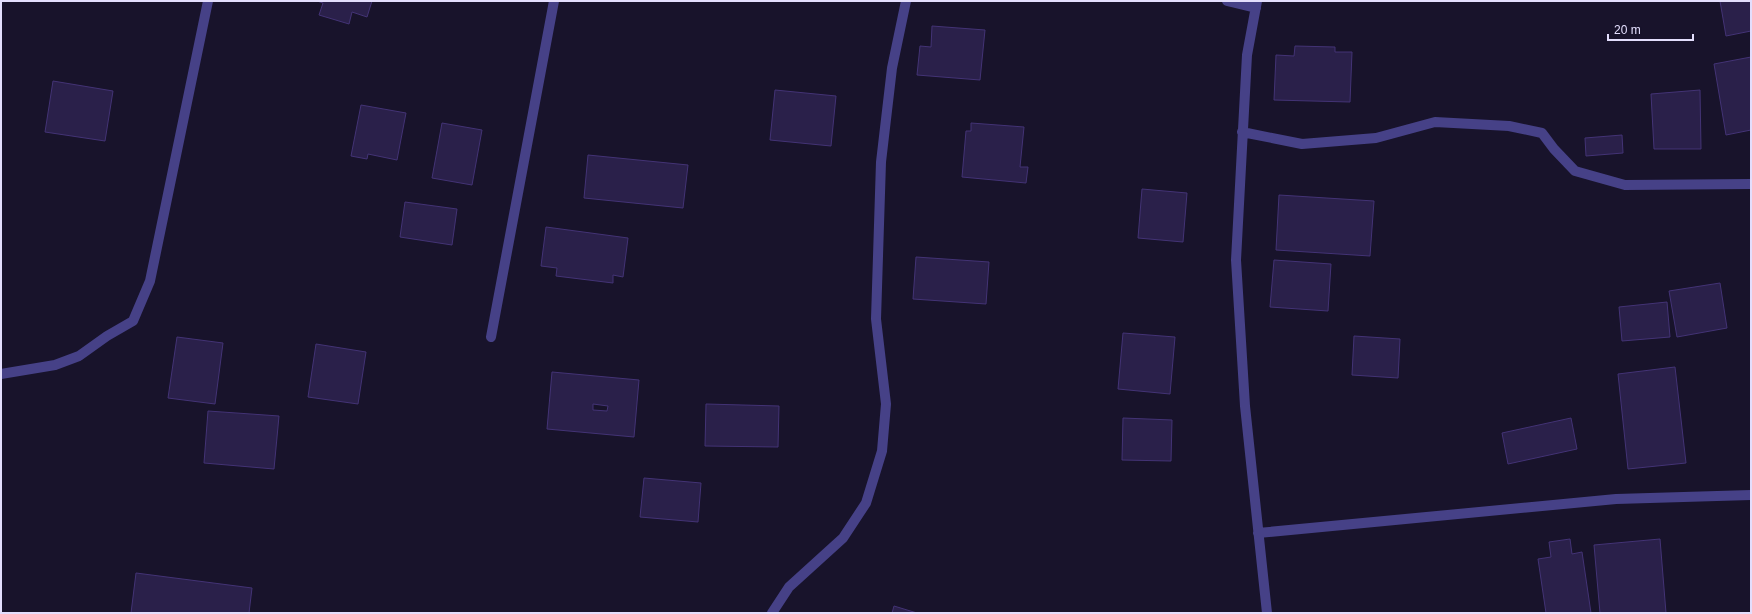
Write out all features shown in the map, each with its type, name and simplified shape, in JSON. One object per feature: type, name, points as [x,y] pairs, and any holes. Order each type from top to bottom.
[{"type":"street","points":[[1,374],[55,365],[79,356],[133,320],[150,281],[208,1]]},
{"type":"street","points":[[491,337],[554,1]]},
{"type":"street","points":[[772,613],[789,587],[843,538],[866,503],[882,451],[886,404],[876,319],[881,162],[892,68],[906,1]]},
{"type":"street","points":[[1227,1],[1257,5],[1248,55],[1242,132],[1236,260],[1245,406],[1267,613]]},
{"type":"street","points":[[1242,132],[1302,144],[1376,138],[1435,122],[1509,126],[1542,133],[1554,149],[1575,171],[1625,185],[1751,184]]},
{"type":"street","points":[[1258,533],[1616,499],[1751,495]]},
{"type":"building","points":[[317,1],[372,1],[367,17],[352,12],[349,24],[319,15],[323,3]]},
{"type":"building","points":[[1720,1],[1751,1],[1751,31],[1726,36]]},
{"type":"building","points":[[932,26],[985,30],[980,80],[917,75],[920,46],[931,47]]},
{"type":"building","points":[[1295,46],[1335,47],[1335,52],[1352,52],[1350,102],[1274,100],[1276,55],[1294,56]]},
{"type":"building","points":[[1751,57],[1751,130],[1726,135],[1714,64]]},
{"type":"building","points":[[53,81],[113,91],[105,141],[45,132]]},
{"type":"building","points":[[775,90],[836,96],[831,146],[770,140]]},
{"type":"building","points":[[1700,90],[1701,149],[1654,149],[1651,94]]},
{"type":"building","points":[[361,105],[406,113],[397,160],[368,154],[367,159],[351,156]]},
{"type":"building","points":[[442,123],[482,130],[472,185],[432,178]]},
{"type":"building","points":[[971,123],[1024,127],[1020,167],[1028,167],[1026,183],[962,177],[966,131],[971,131]]},
{"type":"building","points":[[1622,135],[1623,153],[1586,156],[1585,138]]},
{"type":"building","points":[[588,155],[688,165],[683,208],[584,198]]},
{"type":"building","points":[[1142,189],[1187,193],[1183,242],[1138,238]]},
{"type":"building","points":[[1279,195],[1374,201],[1370,256],[1276,250]]},
{"type":"building","points":[[405,202],[457,209],[452,245],[400,237]]},
{"type":"building","points":[[546,227],[628,238],[623,277],[613,275],[613,283],[556,276],[557,268],[541,266]]},
{"type":"building","points":[[916,257],[989,262],[986,304],[913,299]]},
{"type":"building","points":[[1274,260],[1331,264],[1328,311],[1270,307]]},
{"type":"building","points":[[1720,283],[1727,328],[1677,337],[1669,291]]},
{"type":"building","points":[[1667,302],[1670,337],[1622,341],[1619,307]]},
{"type":"building","points":[[1123,333],[1175,337],[1170,394],[1118,389]]},
{"type":"building","points":[[1354,336],[1400,339],[1398,378],[1352,375]]},
{"type":"building","points":[[177,337],[223,343],[215,404],[168,398]]},
{"type":"building","points":[[316,344],[366,352],[358,404],[308,397]]},
{"type":"building","points":[[1675,367],[1686,463],[1628,469],[1618,374]]},
{"type":"building","points":[[552,372],[639,380],[634,437],[547,429]],"holes":[[[593,404],[608,406],[607,411],[593,410]]]},
{"type":"building","points":[[706,404],[779,406],[778,447],[705,446]]},
{"type":"building","points":[[208,411],[279,416],[274,469],[204,463]]},
{"type":"building","points":[[1123,418],[1172,420],[1171,461],[1122,460]]},
{"type":"building","points":[[1571,418],[1577,449],[1508,464],[1502,433]]},
{"type":"building","points":[[644,478],[701,483],[698,522],[640,517]]},
{"type":"building","points":[[1570,539],[1572,554],[1582,552],[1591,613],[1546,613],[1538,559],[1551,557],[1549,542]]},
{"type":"building","points":[[1660,539],[1666,613],[1600,613],[1594,545]]},
{"type":"building","points":[[136,573],[252,588],[249,613],[131,613]]},
{"type":"building","points":[[894,606],[917,613],[892,613]]}]
